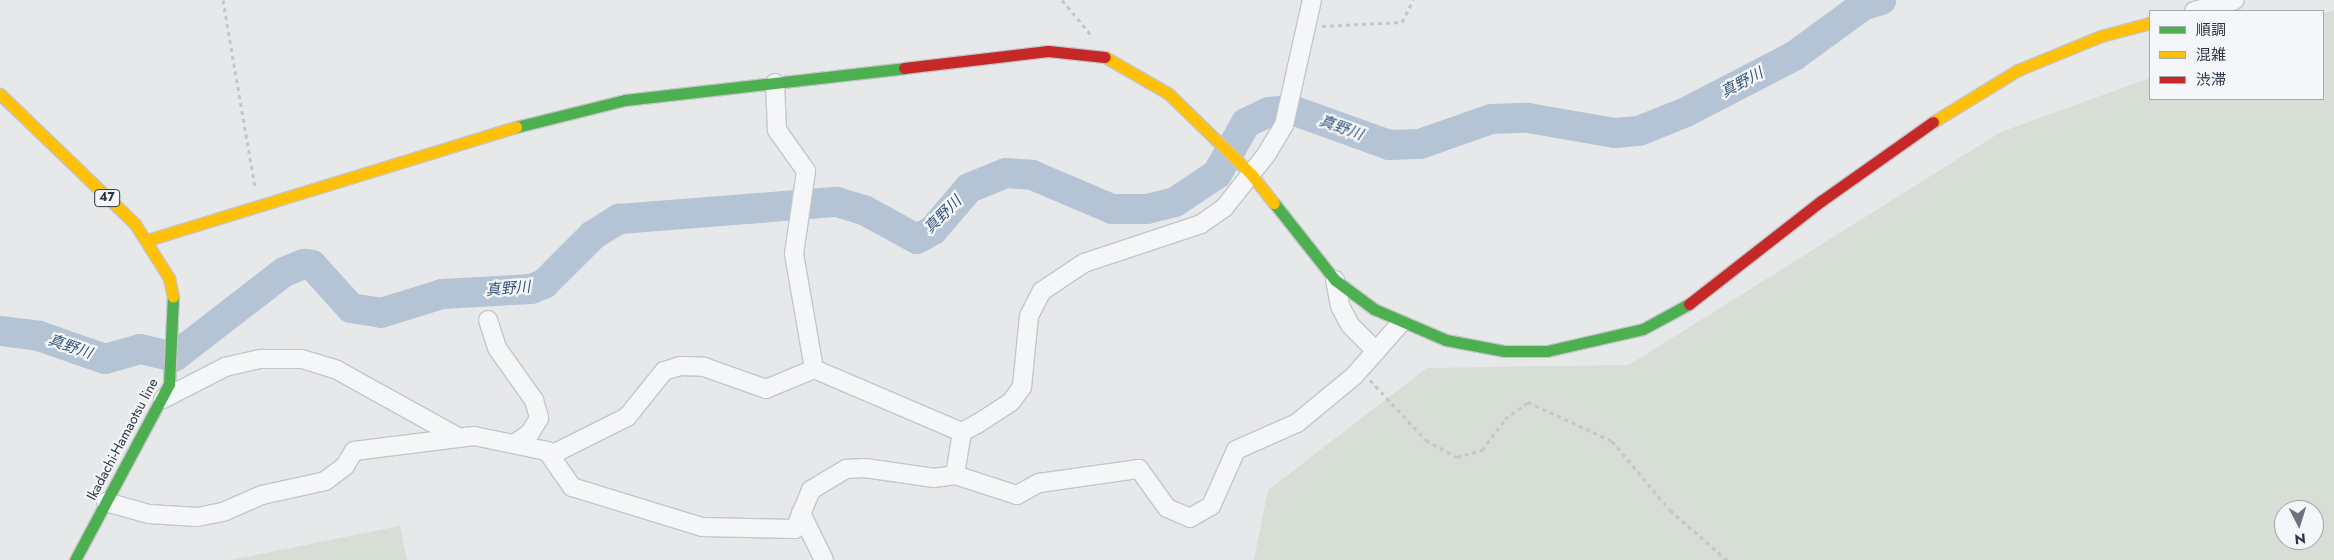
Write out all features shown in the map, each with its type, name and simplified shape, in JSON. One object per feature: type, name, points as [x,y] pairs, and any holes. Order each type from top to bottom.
[{"type":"street","points":[[955,475],[962,432],[1019,393],[1026,370],[1030,316],[1042,291],[1084,263],[1201,224],[1224,208],[1250,174],[1284,125],[1312,0]]},
{"type":"street","points":[[2198,10],[2235,0]]},
{"type":"street","points":[[148,240],[259,209],[550,117],[625,100],[1048,51],[1113,58],[1169,94],[1250,174],[1335,280],[1400,324],[1446,340],[1505,351],[1590,344],[1643,329],[1684,308],[1821,201],[1966,99],[2018,70],[2101,36],[2149,23]]},
{"type":"street","points":[[775,83],[777,130],[806,171],[794,254],[814,369]]},
{"type":"street","name":"Ikadachi-Hamaotsu line","points":[[0,94],[148,240],[169,278],[177,324],[166,392],[75,560]]},
{"type":"street","points":[[1335,280],[1340,306],[1350,325],[1376,351]]},
{"type":"street","points":[[488,320],[497,348],[529,392],[539,418],[530,433],[517,442]]},
{"type":"street","points":[[106,502],[149,514],[197,517],[223,512],[262,495],[324,481],[345,466],[354,451],[456,436],[517,442],[552,455],[572,487],[643,507],[667,519],[702,527],[795,529],[811,490],[846,469],[934,478],[955,475],[1017,495],[1038,483],[1140,469],[1178,516],[1202,515],[1223,483],[1236,450],[1297,423],[1359,368],[1400,324]]},
{"type":"street","points":[[166,392],[225,367],[260,359],[302,359],[338,370],[456,436]]},
{"type":"street","points":[[552,455],[626,417],[668,368],[704,367],[766,389],[814,369],[962,432]]},
{"type":"street","points":[[801,513],[824,560]]},
{"type":"path","points":[[223,0],[259,209]]},
{"type":"path","points":[[1062,0],[1094,38]]},
{"type":"path","points":[[1307,26],[1402,22],[1413,0]]},
{"type":"path","points":[[1359,368],[1426,440],[1457,457],[1482,450],[1504,419],[1528,402],[1612,441],[1670,510],[1727,560]]},
{"type":"shaded area","points":[[2334,10],[2334,560],[1254,560],[1268,490],[1427,368],[1629,365],[2001,132],[2149,78],[2149,100],[2324,100],[2324,14]]},
{"type":"shaded area","points":[[400,526],[407,560],[231,560]]},
{"type":"waterway","name":"真野川","points":[[0,331],[39,336],[105,359],[140,349],[174,357],[284,272],[304,264],[312,265],[351,308],[381,313],[442,294],[531,289],[544,284],[593,235],[619,219],[837,202],[864,210],[917,239],[933,230],[969,188],[1006,173],[1032,175],[1112,209],[1147,209],[1175,202],[1217,174],[1246,123],[1269,112],[1292,110],[1389,145],[1420,144],[1491,119],[1528,118],[1615,133],[1639,131],[1686,112],[1794,56],[1864,5],[1881,0]]},
{"type":"traffic: fast","points":[[516,127],[625,100],[904,68]]},
{"type":"traffic: fast","points":[[1274,203],[1335,280],[1374,309],[1446,340],[1505,351],[1547,351],[1643,329],[1689,304]]},
{"type":"traffic: fast","points":[[75,560],[169,384],[173,297]]},
{"type":"traffic: slow","points":[[1933,122],[2018,70],[2101,36],[2149,23]]},
{"type":"traffic: slow","points":[[1105,57],[1169,94],[1251,174],[1274,203]]},
{"type":"traffic: slow","points":[[0,94],[135,224],[169,278],[173,297]]},
{"type":"traffic: slow","points":[[148,240],[516,127]]},
{"type":"traffic: jam","points":[[904,68],[1048,51],[1105,57]]},
{"type":"traffic: jam","points":[[1689,304],[1821,201],[1933,122]]}]
